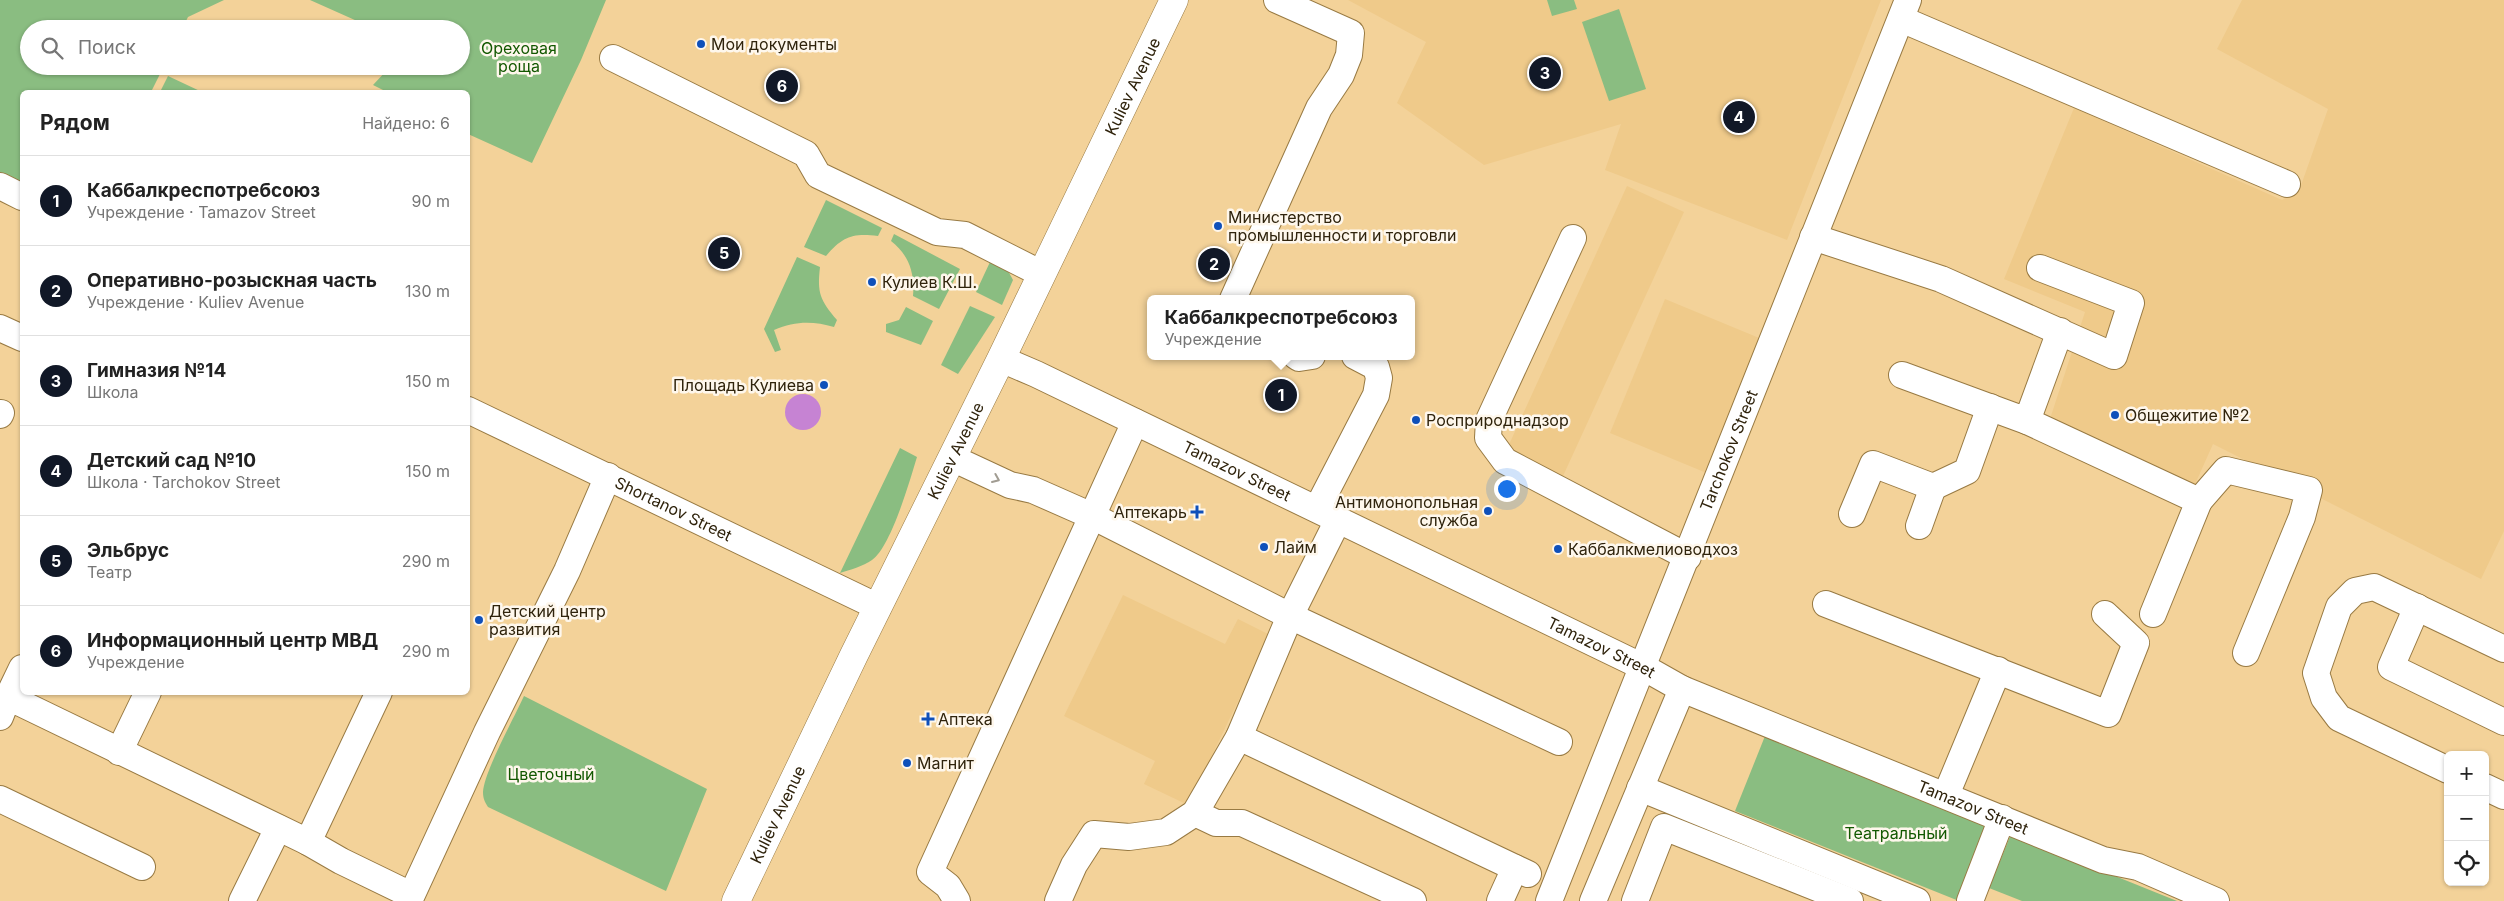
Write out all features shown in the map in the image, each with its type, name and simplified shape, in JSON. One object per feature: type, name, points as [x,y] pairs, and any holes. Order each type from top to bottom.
[{"type":"main road","name":"Kuliev Avenue","points":[[736,901],[878,607],[1001,360],[1174,0]]},
{"type":"street","points":[[1236,295],[1319,108],[1341,75],[1349,55],[1352,33],[1277,0]]},
{"type":"street","points":[[1905,9],[2287,184]]},
{"type":"street","name":"Tarchokov Street","points":[[1549,901],[1688,557],[1813,237],[1905,9]]},
{"type":"street","points":[[613,58],[806,154],[818,175],[937,232],[965,235],[1042,274]]},
{"type":"street","points":[[0,186],[20,196]]},
{"type":"street","points":[[1813,237],[1941,279],[2114,356],[2131,303],[2040,268]]},
{"type":"street","points":[[1573,238],[1489,420],[1488,438],[1505,461],[1688,557]]},
{"type":"street","points":[[0,328],[20,337]]},
{"type":"street","points":[[2027,422],[2060,331]]},
{"type":"street","name":"Tamazov Street","points":[[1001,360],[1328,514],[1643,667],[1682,689],[2104,860],[2138,867],[2216,901]]},
{"type":"street","points":[[1058,901],[1074,865],[1094,834],[1129,837],[1166,832],[1196,813],[1239,737],[1290,616],[1376,394],[1379,378],[1376,367],[1363,360]]},
{"type":"street","points":[[1902,375],[2027,422],[2199,501]]},
{"type":"street","points":[[1919,526],[1933,487],[1967,471],[1990,408]]},
{"type":"street","name":"Shortanov Street","points":[[470,411],[878,607]]},
{"type":"street","points":[[957,901],[948,886],[930,872],[1136,422]]},
{"type":"street","points":[[952,458],[1010,485],[1032,490],[1092,516],[1290,616],[1559,742]]},
{"type":"street","points":[[1852,514],[1874,464],[1933,487]]},
{"type":"street","points":[[2153,614],[2199,501],[2226,470],[2309,490],[2302,517],[2246,653]]},
{"type":"street","points":[[20,672],[4,707],[119,752],[308,842],[410,898],[487,732],[567,571],[608,476]]},
{"type":"street","points":[[2444,768],[2339,718],[2324,698],[2316,673],[2339,607],[2355,591],[2374,587],[2504,649]]},
{"type":"street","points":[[1826,604],[2108,714],[2136,643],[2105,614]]},
{"type":"street","points":[[2417,607],[2391,667],[2504,722]]},
{"type":"street","points":[[1946,795],[1998,670]]},
{"type":"street","points":[[1593,901],[1682,689]]},
{"type":"street","points":[[119,752],[147,695]]},
{"type":"street","points":[[308,842],[378,695]]},
{"type":"street","points":[[1239,737],[1522,871],[1500,901]]},
{"type":"street","points":[[1640,788],[1917,901]]},
{"type":"street","points":[[2489,789],[2504,796]]},
{"type":"street","points":[[0,799],[142,867]]},
{"type":"street","points":[[1196,813],[1216,822],[1242,823],[1413,901]]},
{"type":"street","points":[[1970,901],[2002,818]]},
{"type":"street","points":[[242,901],[278,828]]},
{"type":"street","points":[[1635,901],[1664,828],[1850,901]]},
{"type":"shaded area","points":[[1348,0],[1881,0],[1787,240],[1605,170],[1621,124],[1484,165],[1397,103],[1426,42]]},
{"type":"shaded area","points":[[2242,0],[2504,0],[2504,531],[2481,579],[2213,444],[2192,491],[2048,425],[2085,312],[2004,279],[2074,108],[2282,200],[2299,191],[2328,109],[2217,49]]},
{"type":"shaded area","points":[[1627,186],[1684,212],[1563,476],[1507,449]]},
{"type":"shaded area","points":[[1665,299],[1764,340],[1709,474],[1610,433]]},
{"type":"shaded area","points":[[803,394],[810,395],[816,399],[820,405],[820,419],[816,425],[810,429],[803,430],[796,429],[790,425],[786,419],[785,412],[786,405],[790,399],[796,395]]},
{"type":"shaded area","points":[[1123,595],[1225,644],[1238,619],[1270,635],[1188,805],[1144,784],[1155,761],[1064,716]]},
{"type":"green space","points":[[0,0],[224,0],[188,17],[186,20],[20,20],[20,75],[160,75],[152,90],[20,90],[20,183],[0,173]]},
{"type":"green space","name":"Ореховая роща","points":[[310,0],[606,0],[581,60],[532,163],[470,135],[470,90],[383,90],[373,85],[382,75],[470,75],[470,20],[355,20]]},
{"type":"green space","points":[[1547,0],[1574,0],[1577,9],[1552,16]]},
{"type":"green space","points":[[1619,9],[1646,89],[1609,101],[1582,22]]},
{"type":"green space","points":[[168,76],[198,90],[161,90]]},
{"type":"green space","points":[[826,200],[882,228],[878,236],[862,235],[849,237],[838,244],[826,256],[804,247]]},
{"type":"green space","points":[[894,234],[960,269],[939,309],[913,296],[913,280],[910,265],[902,252],[891,241]]},
{"type":"green space","points":[[797,257],[820,267],[819,283],[821,296],[837,320],[834,327],[804,323],[774,330],[781,350],[775,352],[764,329]]},
{"type":"green space","points":[[990,262],[1007,269],[1013,280],[1002,305],[976,292]]},
{"type":"green space","points":[[970,306],[995,317],[958,374],[941,365]]},
{"type":"green space","points":[[906,307],[933,321],[921,345],[886,332],[886,324],[899,320]]},
{"type":"green space","points":[[900,448],[917,457],[893,528],[879,553],[872,560],[840,573]]},
{"type":"green space","name":"Цветочный","points":[[524,696],[707,789],[666,891],[488,807],[483,797],[483,792],[488,772]]},
{"type":"green space","name":"Театральный","points":[[1765,736],[1989,827],[1959,901],[1735,811]]},
{"type":"green space","points":[[2011,834],[2177,901],[2022,901],[1989,888]]},
{"type":"place","name":"Мои документы","points":[[701,44]]},
{"type":"place","name":"Гимназия №14","points":[[1545,73]]},
{"type":"place","name":"Информационный центр МВД","points":[[782,86]]},
{"type":"place","name":"Детский сад №10","points":[[1739,117]]},
{"type":"place","name":"Министерство промышленности и торговли","points":[[1218,226]]},
{"type":"place","name":"Эльбрус","points":[[724,253]]},
{"type":"place","name":"Оперативно-розыскная часть","points":[[1214,264]]},
{"type":"place","name":"Кулиев К.Ш.","points":[[872,282]]},
{"type":"place","name":"Площадь Кулиева","points":[[824,385]]},
{"type":"place","name":"Каббалкреспотребсоюз","points":[[1281,395]]},
{"type":"place","name":"Общежитие №2","points":[[2115,415]]},
{"type":"place","name":"Росприроднадзор","points":[[1416,420]]},
{"type":"place","name":"Антимонопольная служба","points":[[1488,511]]},
{"type":"place","name":"Аптекарь","points":[[1197,512]]},
{"type":"place","name":"Лайм","points":[[1264,547]]},
{"type":"place","name":"Каббалкмелиоводхоз","points":[[1558,549]]},
{"type":"place","name":"Детский центр развития","points":[[479,620]]},
{"type":"place","name":"Аптека","points":[[928,719]]},
{"type":"place","name":"Магнит","points":[[907,763]]}]
